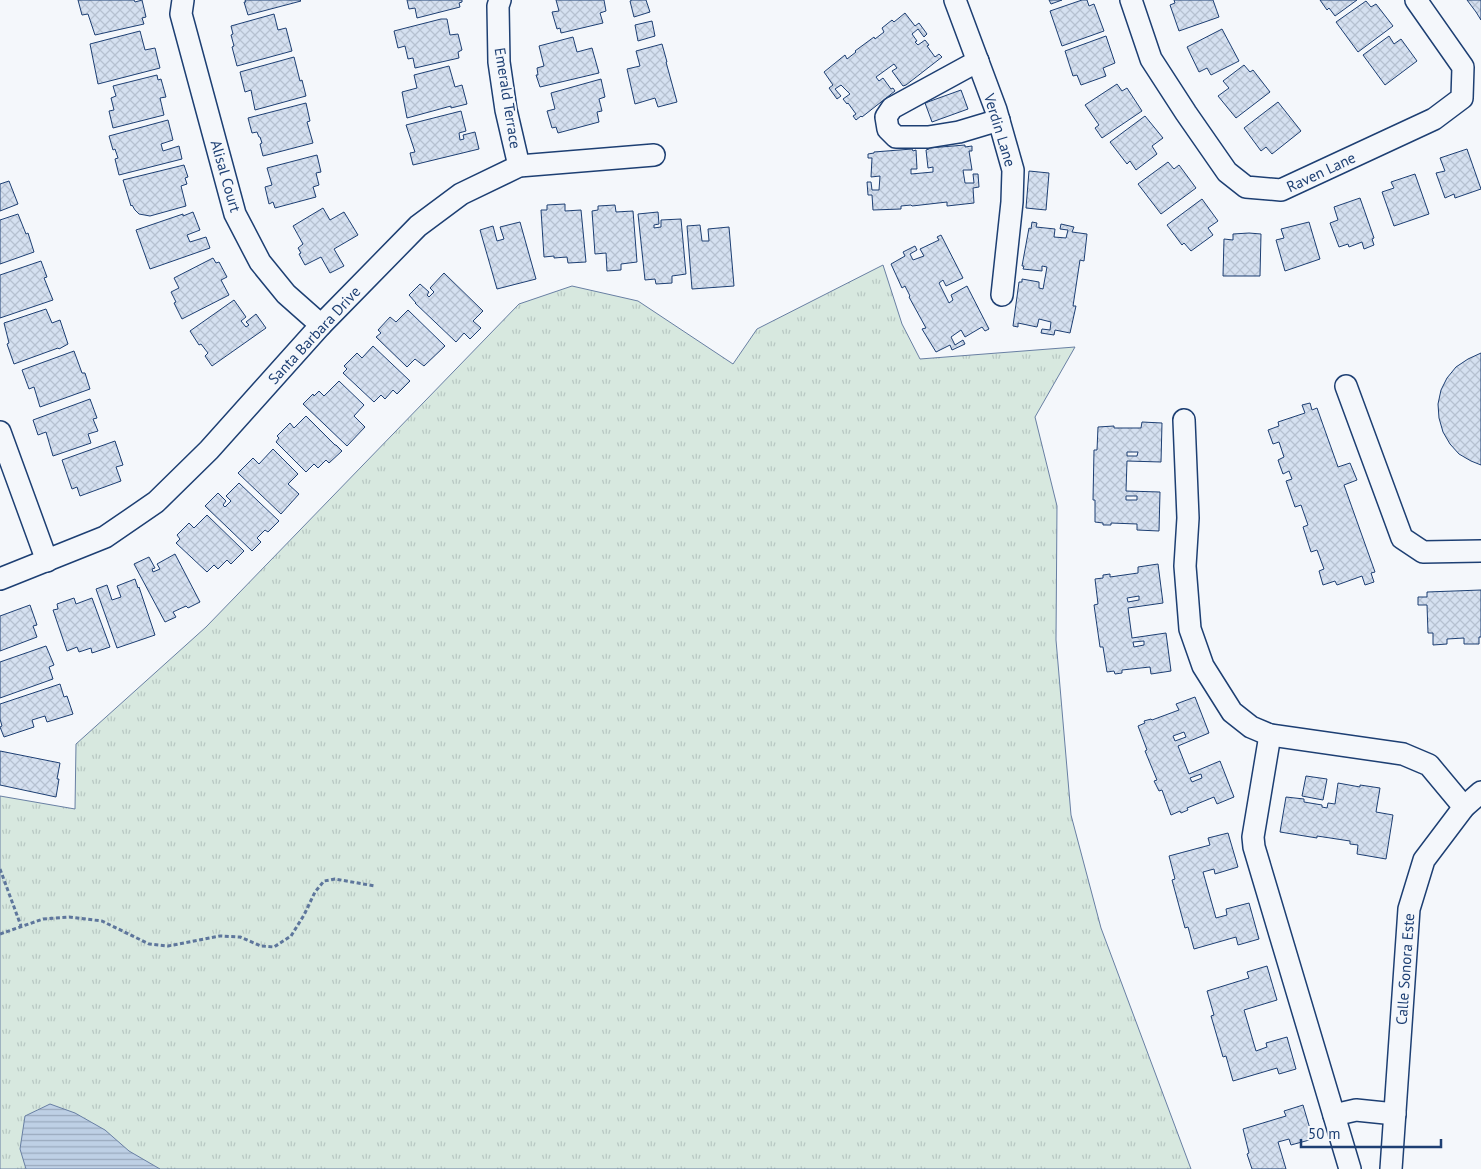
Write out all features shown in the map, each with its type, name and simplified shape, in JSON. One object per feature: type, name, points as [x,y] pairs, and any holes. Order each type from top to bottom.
[{"type":"street","name":"Alisal Court","points":[[183,0],[182,14],[235,214],[260,262],[286,294],[321,325]]},
{"type":"street","name":"Emerald Terrace","points":[[500,0],[498,6],[499,62],[506,110],[519,166]]},
{"type":"street","name":"Verdin Lane","points":[[955,0],[999,120],[1014,170],[1002,295]]},
{"type":"street","name":"Raven Lane","points":[[1131,0],[1151,59],[1227,172],[1246,187],[1281,190],[1434,119],[1462,98],[1463,67],[1416,0]]},
{"type":"street","points":[[978,61],[892,108],[886,117],[888,129],[896,137],[928,137],[959,132],[999,120]]},
{"type":"street","name":"Santa Barbara Drive","points":[[0,579],[105,537],[156,502],[209,450],[321,325],[418,226],[461,194],[519,166],[654,155]]},
{"type":"street","points":[[1346,386],[1402,538],[1423,552],[1481,551]]},
{"type":"street","points":[[1184,420],[1188,518],[1185,566],[1190,629],[1203,666],[1232,712],[1251,727],[1270,735],[1403,754],[1430,765],[1464,807]]},
{"type":"street","points":[[0,432],[47,560]]},
{"type":"street","points":[[1270,735],[1253,837],[1254,847],[1350,1169]]},
{"type":"street","name":"Calle Sonora Este","points":[[1392,1169],[1409,909],[1424,860],[1464,807],[1481,792]]},
{"type":"street","points":[[1334,1115],[1356,1110],[1395,1114]]},
{"type":"path","points":[[0,870],[21,926]]},
{"type":"path","points":[[0,934],[44,919],[69,917],[102,921],[149,944],[168,946],[220,936],[240,937],[261,946],[274,947],[291,936],[315,892],[324,881],[335,878],[375,886]]},
{"type":"green space","points":[[883,265],[902,324],[920,359],[1075,347],[1035,417],[1057,506],[1056,640],[1071,815],[1101,928],[1191,1169],[0,1169],[0,796],[75,809],[76,744],[206,627],[519,304],[572,286],[638,301],[733,364],[757,329]]},
{"type":"water","points":[[50,1104],[75,1113],[105,1130],[129,1151],[160,1169],[26,1169],[20,1149],[25,1116]]},
{"type":"building","points":[[78,0],[134,0],[135,2],[142,0],[146,17],[142,18],[144,24],[95,35],[88,14],[82,15]]},
{"type":"building","points":[[245,0],[300,0],[301,1],[248,15]]},
{"type":"building","points":[[407,0],[462,0],[462,2],[459,3],[460,7],[417,18],[415,8],[409,9]]},
{"type":"building","points":[[556,0],[604,0],[606,11],[600,13],[603,23],[561,33],[560,28],[557,29],[552,12],[559,11]]},
{"type":"building","points":[[646,0],[650,12],[634,17],[630,1]]},
{"type":"building","points":[[1049,0],[1062,0],[1051,4]]},
{"type":"building","points":[[1087,0],[1089,6],[1094,4],[1104,31],[1062,46],[1050,11]]},
{"type":"building","points":[[1174,0],[1213,0],[1219,17],[1179,31],[1170,5],[1175,3]]},
{"type":"building","points":[[1320,0],[1357,0],[1335,16],[1329,8],[1327,10]]},
{"type":"building","points":[[1467,0],[1481,0],[1481,20],[1476,12]]},
{"type":"building","points":[[1366,1],[1371,7],[1376,4],[1393,26],[1358,52],[1336,22]]},
{"type":"building","points":[[905,13],[915,26],[919,23],[927,34],[924,37],[918,29],[912,34],[917,41],[915,42],[918,45],[925,40],[935,57],[939,54],[942,57],[903,86],[892,71],[897,68],[894,64],[876,77],[879,81],[883,78],[891,89],[893,88],[895,91],[856,120],[853,116],[856,114],[843,99],[850,94],[841,85],[835,89],[841,96],[837,99],[829,88],[833,85],[824,72],[845,55],[847,59],[874,37],[875,39],[884,32],[882,28],[892,20],[894,22]]},
{"type":"building","points":[[274,14],[278,30],[286,28],[292,51],[237,66],[232,47],[234,46],[231,26]]},
{"type":"building","points":[[447,19],[450,35],[458,34],[462,50],[458,52],[459,58],[415,68],[413,58],[408,59],[405,46],[398,48],[394,31]]},
{"type":"building","points":[[652,21],[655,36],[638,41],[635,25]]},
{"type":"building","points":[[1222,29],[1239,61],[1211,75],[1207,68],[1199,72],[1187,47]]},
{"type":"building","points":[[140,31],[145,50],[155,48],[160,68],[98,84],[90,44]]},
{"type":"building","points":[[1106,36],[1115,63],[1103,68],[1106,76],[1081,85],[1077,75],[1073,76],[1065,51]]},
{"type":"building","points":[[1389,36],[1394,44],[1401,39],[1417,61],[1385,85],[1363,55]]},
{"type":"building","points":[[573,37],[577,52],[592,48],[599,73],[540,87],[536,75],[538,75],[537,68],[544,66],[539,46]]},
{"type":"building","points":[[662,44],[677,102],[658,107],[655,98],[635,104],[627,69],[640,66],[636,51]]},
{"type":"building","points":[[294,57],[306,96],[255,110],[251,90],[245,92],[240,72]]},
{"type":"building","points":[[1244,65],[1250,72],[1253,70],[1270,92],[1236,118],[1218,96],[1229,88],[1223,81]]},
{"type":"building","points":[[449,66],[455,87],[462,85],[467,104],[451,108],[451,106],[407,118],[402,92],[417,88],[414,75]]},
{"type":"building","points":[[157,75],[158,80],[161,79],[166,97],[160,98],[164,115],[113,128],[109,111],[114,110],[111,98],[116,96],[113,86]]},
{"type":"building","points":[[601,79],[605,97],[599,99],[602,111],[597,112],[599,122],[558,133],[556,127],[552,128],[547,111],[555,109],[551,93]]},
{"type":"building","points":[[1117,84],[1122,91],[1127,88],[1142,111],[1102,138],[1095,128],[1099,125],[1085,105]]},
{"type":"building","points":[[961,90],[968,109],[932,122],[925,103]]},
{"type":"building","points":[[1278,102],[1301,131],[1272,154],[1266,147],[1261,151],[1244,128]]},
{"type":"building","points":[[306,103],[310,121],[307,122],[313,143],[263,156],[260,137],[257,132],[252,133],[248,118]]},
{"type":"building","points":[[461,111],[466,131],[459,133],[460,140],[464,139],[463,135],[475,132],[479,149],[413,165],[410,153],[415,152],[406,125]]},
{"type":"building","points":[[1145,116],[1163,138],[1152,146],[1157,154],[1136,170],[1130,161],[1127,164],[1110,142]]},
{"type":"building","points":[[168,120],[173,140],[161,144],[163,151],[179,146],[182,159],[119,175],[115,159],[118,158],[115,149],[113,150],[109,136]]},
{"type":"building","points":[[965,145],[965,147],[972,146],[972,151],[969,151],[972,170],[963,170],[965,183],[974,183],[973,174],[978,174],[979,187],[973,188],[974,203],[947,206],[947,202],[901,206],[901,209],[873,210],[872,195],[868,195],[867,182],[871,182],[872,190],[879,190],[880,176],[871,177],[872,158],[868,158],[868,154],[916,150],[917,169],[911,169],[911,174],[933,172],[933,167],[928,168],[926,150],[929,148]]},
{"type":"building","points":[[1467,149],[1481,189],[1455,198],[1454,194],[1445,198],[1436,173],[1445,171],[1440,158]]},
{"type":"building","points":[[317,155],[321,172],[316,173],[319,185],[313,187],[316,197],[275,208],[273,202],[269,204],[265,187],[272,185],[267,168]]},
{"type":"building","points":[[1168,162],[1174,169],[1179,165],[1196,188],[1161,214],[1138,184]]},
{"type":"building","points":[[184,165],[188,177],[185,178],[187,184],[181,186],[186,206],[150,216],[139,214],[131,206],[123,180]]},
{"type":"building","points":[[1029,171],[1049,173],[1046,210],[1026,208]]},
{"type":"building","points":[[1415,174],[1429,214],[1394,226],[1382,192],[1394,188],[1391,182]]},
{"type":"building","points":[[9,181],[18,204],[0,211],[0,184]]},
{"type":"building","points":[[1360,198],[1374,238],[1372,239],[1374,245],[1364,249],[1362,242],[1349,247],[1348,244],[1339,247],[1330,223],[1338,220],[1334,207]]},
{"type":"building","points":[[1202,199],[1218,221],[1208,228],[1213,235],[1191,251],[1184,243],[1182,245],[1167,225]]},
{"type":"building","points":[[565,204],[565,211],[581,210],[586,262],[568,263],[567,257],[544,257],[541,210],[547,210],[547,205]]},
{"type":"building","points":[[615,205],[616,212],[633,211],[637,262],[621,264],[621,270],[607,271],[606,253],[595,254],[592,211],[598,210],[598,206]]},
{"type":"building","points":[[323,208],[330,220],[344,212],[358,235],[334,249],[344,266],[330,273],[321,257],[305,265],[298,248],[303,244],[293,226]]},
{"type":"building","points":[[193,212],[200,230],[187,235],[190,242],[206,237],[210,248],[150,269],[136,230]]},
{"type":"building","points":[[658,212],[659,224],[654,225],[654,228],[661,227],[661,220],[681,219],[686,274],[672,276],[672,283],[656,284],[655,279],[645,280],[638,214]]},
{"type":"building","points":[[18,214],[26,234],[28,233],[34,252],[0,264],[0,220]]},
{"type":"building","points":[[520,222],[536,279],[497,289],[480,230],[493,226],[497,241],[504,239],[500,227]]},
{"type":"building","points":[[1032,222],[1037,223],[1036,227],[1055,229],[1054,237],[1066,238],[1068,230],[1060,229],[1061,224],[1074,227],[1072,232],[1087,234],[1084,261],[1080,260],[1073,306],[1076,306],[1070,333],[1055,330],[1054,335],[1041,333],[1042,329],[1050,330],[1051,322],[1039,319],[1037,327],[1018,323],[1018,327],[1013,326],[1019,282],[1022,282],[1022,279],[1039,282],[1039,288],[1043,289],[1047,267],[1042,266],[1042,271],[1023,269],[1024,266],[1022,266],[1029,228],[1031,229]]},
{"type":"building","points":[[1309,222],[1320,259],[1285,271],[1276,240],[1284,238],[1281,229]]},
{"type":"building","points":[[700,225],[702,241],[709,241],[708,229],[729,227],[734,286],[692,289],[687,226]]},
{"type":"building","points":[[1233,234],[1261,234],[1260,276],[1223,276],[1224,239],[1233,240]]},
{"type":"building","points":[[941,235],[963,278],[946,286],[943,280],[939,283],[949,303],[953,300],[951,295],[967,286],[989,329],[985,331],[982,327],[965,337],[961,330],[951,337],[955,345],[963,340],[965,344],[952,350],[950,345],[936,352],[922,329],[926,328],[905,286],[902,288],[891,264],[905,256],[903,252],[915,246],[917,250],[910,254],[913,260],[924,256],[920,249],[939,240],[937,237]]},
{"type":"building","points":[[213,258],[216,263],[219,262],[227,277],[221,280],[229,295],[182,319],[171,292],[179,288],[174,278]]},
{"type":"building","points":[[41,261],[47,277],[44,278],[53,300],[0,318],[0,275]]},
{"type":"building","points":[[444,273],[483,311],[473,321],[481,328],[470,339],[464,333],[456,342],[409,295],[420,284],[429,292],[427,295],[429,297],[434,292],[430,288]]},
{"type":"building","points":[[234,300],[246,317],[241,321],[246,327],[249,325],[246,322],[256,314],[266,328],[212,366],[205,356],[208,353],[201,344],[199,345],[190,331]]},
{"type":"building","points":[[46,309],[52,323],[60,320],[68,344],[59,349],[14,364],[7,344],[9,343],[4,323]]},
{"type":"building","points":[[408,310],[445,346],[424,366],[415,359],[407,367],[376,337],[381,333],[378,330],[390,317],[396,322]]},
{"type":"building","points":[[373,346],[410,381],[397,394],[393,390],[385,399],[381,395],[374,402],[343,373],[347,369],[344,366],[357,353],[362,358]]},
{"type":"building","points":[[74,351],[82,373],[85,373],[90,389],[40,407],[34,387],[29,389],[22,370]]},
{"type":"building","points":[[1481,353],[1481,465],[1459,454],[1450,444],[1443,432],[1438,404],[1441,390],[1447,378],[1456,367]]},
{"type":"building","points":[[339,381],[364,405],[354,416],[365,427],[347,446],[303,404],[319,391],[324,396]]},
{"type":"building","points":[[90,399],[97,418],[93,419],[98,431],[88,434],[91,443],[53,456],[46,432],[38,435],[33,420]]},
{"type":"building","points":[[1310,403],[1312,410],[1317,408],[1338,467],[1350,463],[1357,480],[1344,485],[1375,572],[1371,573],[1374,582],[1365,585],[1362,576],[1337,585],[1335,581],[1323,585],[1319,571],[1324,569],[1317,550],[1311,552],[1303,527],[1308,525],[1301,505],[1295,507],[1286,481],[1292,479],[1289,471],[1283,474],[1278,460],[1284,457],[1279,442],[1273,444],[1268,430],[1279,426],[1278,422],[1305,413],[1302,405]]},
{"type":"building","points":[[306,416],[342,451],[329,463],[326,460],[318,468],[314,464],[306,472],[276,442],[279,438],[277,436],[290,423],[294,428]]},
{"type":"building","points":[[1142,422],[1162,423],[1161,462],[1127,461],[1126,491],[1160,492],[1159,531],[1137,530],[1137,524],[1111,523],[1111,525],[1103,525],[1103,523],[1095,522],[1095,500],[1093,500],[1094,450],[1097,450],[1098,427],[1141,428]],"holes":[[[1127,452],[1138,452],[1137,456],[1127,456]],[[1126,496],[1137,496],[1137,500],[1126,500]]]},
{"type":"building","points":[[115,441],[123,465],[116,467],[121,481],[80,496],[77,487],[72,489],[62,460]]},
{"type":"building","points":[[273,449],[298,474],[288,484],[299,494],[281,514],[238,473],[253,458],[259,464]]},
{"type":"building","points":[[239,483],[279,521],[268,532],[265,530],[257,538],[261,542],[252,551],[205,506],[218,493],[226,501],[223,505],[225,507],[231,501],[226,496]]},
{"type":"building","points":[[207,515],[244,551],[231,564],[227,560],[218,569],[214,565],[207,572],[176,543],[180,539],[177,535],[189,523],[194,528]]},
{"type":"building","points":[[175,554],[200,602],[173,612],[176,617],[165,622],[134,564],[149,557],[155,568],[152,569],[153,572],[160,569],[157,564]]},
{"type":"building","points":[[1158,564],[1163,603],[1128,608],[1132,638],[1166,633],[1171,671],[1151,674],[1150,667],[1122,670],[1122,673],[1115,674],[1114,671],[1107,672],[1103,647],[1100,647],[1094,605],[1098,604],[1095,579],[1103,578],[1103,575],[1110,574],[1110,577],[1138,573],[1138,567]],"holes":[[[1139,596],[1139,600],[1128,602],[1127,598]],[[1144,641],[1144,645],[1134,647],[1133,642]]]},
{"type":"building","points":[[135,579],[155,635],[117,648],[96,589],[107,585],[112,600],[121,597],[117,586]]},
{"type":"building","points":[[1481,590],[1481,637],[1479,637],[1479,644],[1464,644],[1464,638],[1447,639],[1447,644],[1433,645],[1433,633],[1428,633],[1427,605],[1418,605],[1418,597],[1427,597],[1427,592]]},
{"type":"building","points":[[74,598],[76,604],[92,598],[110,647],[92,653],[91,648],[79,652],[77,647],[67,651],[53,610],[58,609],[57,604]]},
{"type":"building","points":[[30,605],[37,625],[33,626],[37,637],[0,651],[0,616]]},
{"type":"building","points":[[46,646],[54,665],[49,667],[53,679],[0,698],[0,662]]},
{"type":"building","points":[[60,684],[64,697],[67,696],[73,714],[47,722],[45,716],[32,720],[34,727],[4,737],[0,727],[2,726],[0,704]]},
{"type":"building","points":[[1195,697],[1209,733],[1178,746],[1189,774],[1220,761],[1234,797],[1217,804],[1214,797],[1187,808],[1188,810],[1181,813],[1180,811],[1171,815],[1162,790],[1159,791],[1154,781],[1157,780],[1145,751],[1147,750],[1138,726],[1145,723],[1144,721],[1179,710],[1176,704]],"holes":[[[1184,732],[1186,737],[1175,741],[1173,736]],[[1201,774],[1202,778],[1192,782],[1190,778]]]},
{"type":"building","points":[[0,751],[60,763],[56,797],[0,785]]},
{"type":"building","points":[[1306,776],[1327,779],[1323,800],[1302,796]]},
{"type":"building","points":[[1338,783],[1380,788],[1376,812],[1393,815],[1386,859],[1357,854],[1358,845],[1350,844],[1350,841],[1280,832],[1286,797],[1304,799],[1304,802],[1322,805],[1322,807],[1327,808],[1328,803],[1335,804]]},
{"type":"building","points":[[1228,833],[1238,867],[1215,874],[1214,869],[1203,872],[1216,918],[1227,915],[1226,909],[1249,903],[1259,939],[1238,945],[1236,937],[1194,949],[1188,927],[1185,928],[1172,880],[1175,879],[1169,856],[1210,845],[1208,838]]},
{"type":"building","points":[[1267,966],[1277,1000],[1244,1010],[1256,1051],[1267,1047],[1266,1043],[1287,1037],[1296,1069],[1279,1074],[1277,1068],[1233,1081],[1226,1056],[1223,1057],[1211,1016],[1214,1015],[1207,991],[1249,978],[1247,972]]},
{"type":"building","points":[[1303,1105],[1313,1139],[1291,1145],[1289,1139],[1278,1142],[1286,1169],[1252,1169],[1247,1154],[1249,1153],[1243,1129],[1286,1116],[1284,1111]]}]
